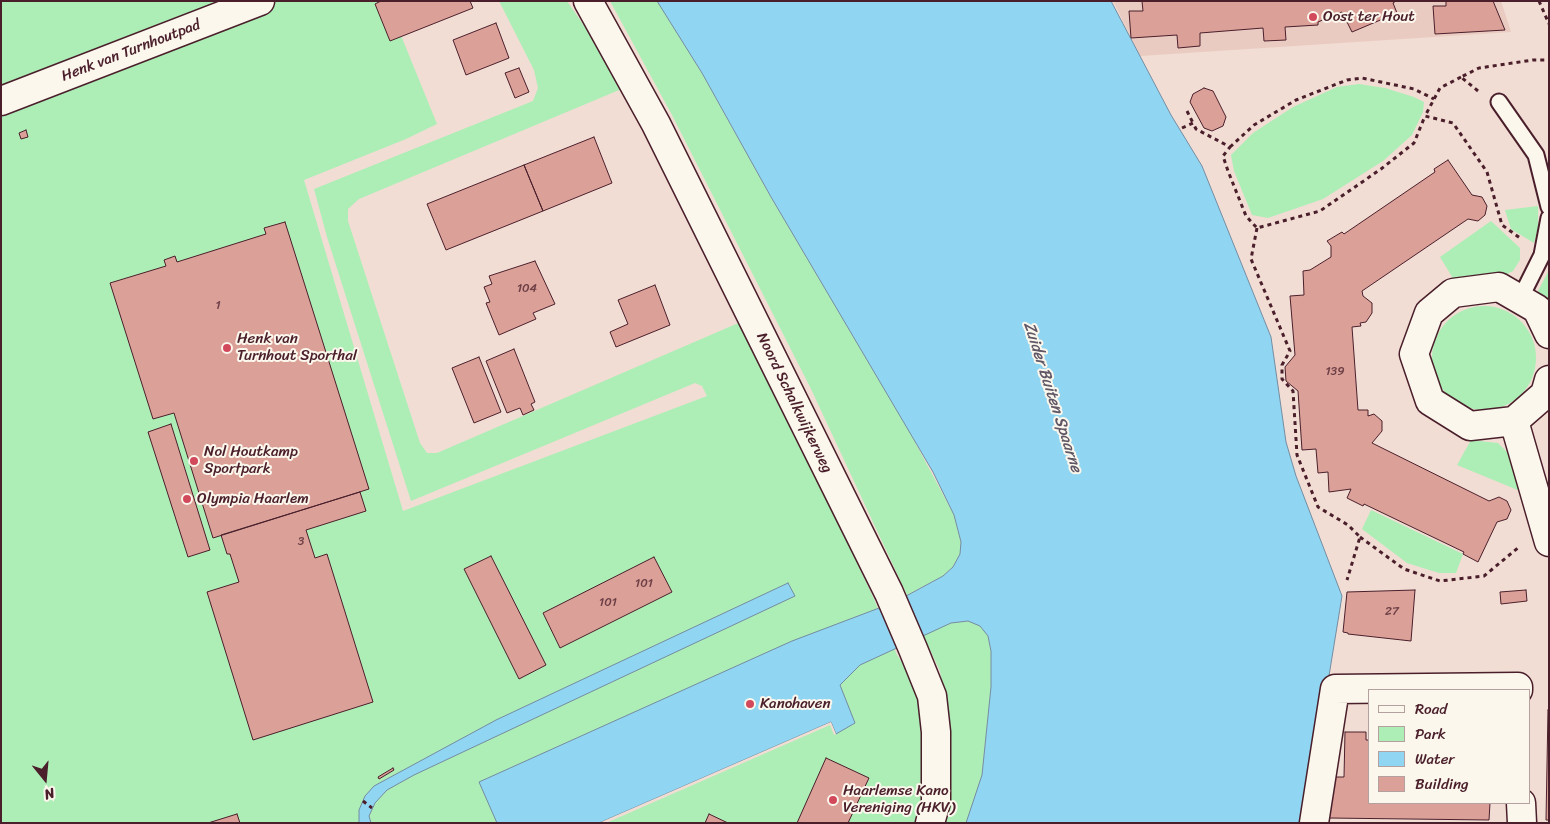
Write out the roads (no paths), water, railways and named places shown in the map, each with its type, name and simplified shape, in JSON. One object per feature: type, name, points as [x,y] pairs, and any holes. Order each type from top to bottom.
[{"type":"street","name":"Henk van Turnhoutpad","points":[[1,101],[260,1]]},
{"type":"street","name":"Noord Schalkwijkerweg","points":[[588,1],[656,124],[889,593],[913,649],[932,696],[936,732],[936,802],[930,823]]},
{"type":"street","points":[[1549,334],[1537,309],[1499,287],[1453,293],[1429,313],[1414,354],[1430,401],[1470,426],[1514,421],[1545,394],[1549,380]]},
{"type":"street","points":[[1514,421],[1546,534]]},
{"type":"street","points":[[1314,823],[1336,689],[1518,689]]},
{"type":"street","points":[[1522,804],[1522,823]]},
{"type":"lane","points":[[1499,102],[1536,155],[1549,206]]},
{"type":"lane","points":[[1520,299],[1542,255],[1549,218]]},
{"type":"water","name":"Zuider Buiten Spaarne","points":[[657,1],[1111,1],[1171,115],[1202,166],[1271,337],[1286,442],[1296,476],[1342,596],[1305,823],[966,823],[982,775],[991,687],[991,651],[988,636],[980,626],[968,621],[951,623],[860,665],[840,685],[855,723],[836,734],[831,722],[599,823],[497,823],[479,782],[792,641],[895,602],[943,576],[953,567],[960,554],[961,542],[954,515],[933,472],[771,197],[702,73]]},
{"type":"water","points":[[788,583],[795,596],[414,775],[387,790],[375,803],[369,816],[371,823],[359,823],[359,810],[365,796],[374,786],[496,720]]},
{"type":"place","name":"Oost ter Hout","points":[[1313,17]]},
{"type":"place","name":"Henk van Turnhout Sporthal","points":[[227,348]]},
{"type":"place","name":"Nol Houtkamp Sportpark","points":[[194,461]]},
{"type":"place","name":"Olympia Haarlem","points":[[187,499]]},
{"type":"place","name":"Kanohaven","points":[[750,704]]},
{"type":"place","name":"Haarlemse Kano Vereniging (HKV)","points":[[833,800]]}]
